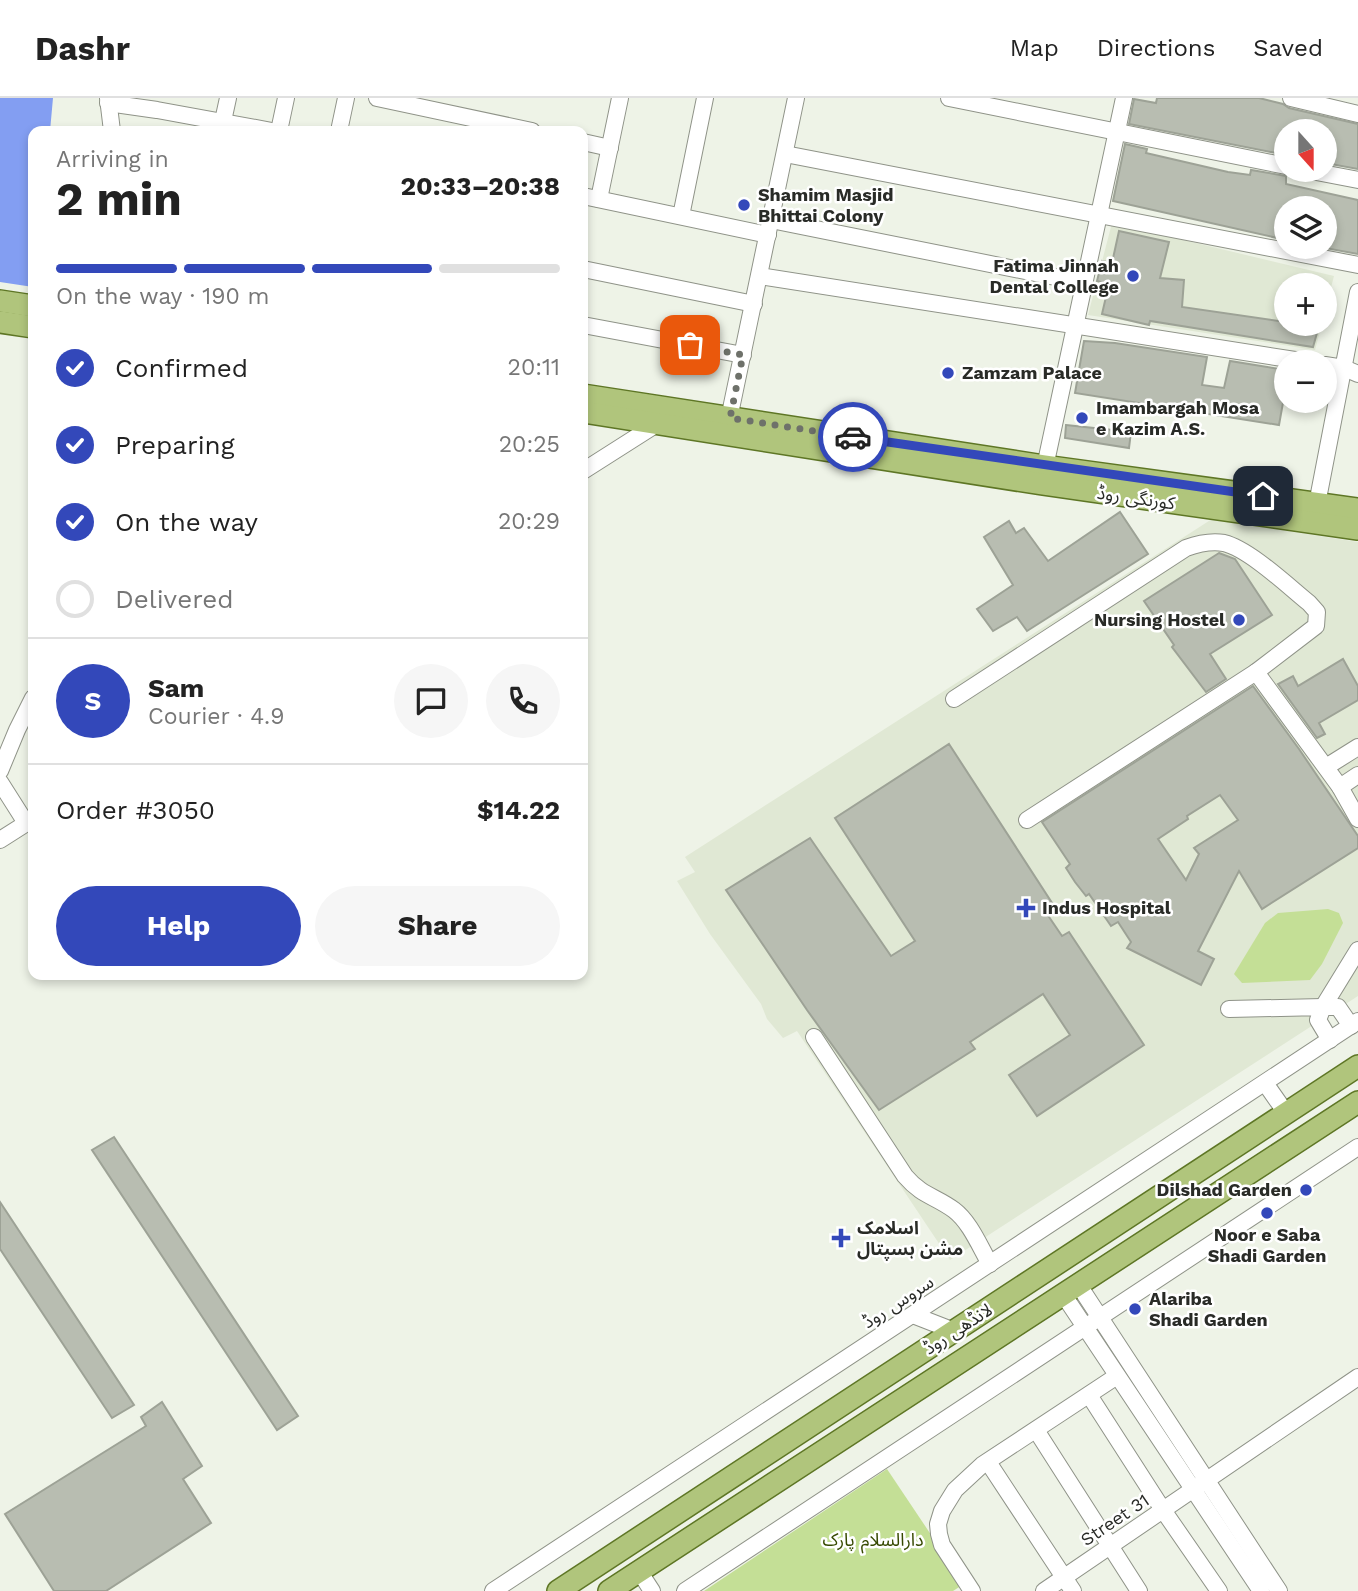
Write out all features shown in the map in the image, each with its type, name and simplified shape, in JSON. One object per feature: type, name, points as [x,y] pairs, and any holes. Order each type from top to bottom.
[{"type":"main road","points":[[0,301],[28,305]]},
{"type":"main road","points":[[0,322],[28,326]]},
{"type":"main road","name":"کورنگی روڈ","points":[[588,396],[676,410],[727,427]]},
{"type":"main road","name":"کورنگی روڈ","points":[[588,413],[659,423],[727,427],[1043,475],[1358,529]]},
{"type":"main road","name":"کورنگی روڈ","points":[[1043,475],[1358,509]]},
{"type":"main road","name":"لانڈھی روڈ","points":[[558,1591],[1358,1066]]},
{"type":"main road","name":"لانڈھی روڈ","points":[[610,1591],[1358,1102]]},
{"type":"street","points":[[223,121],[228,98]]},
{"type":"street","points":[[280,126],[286,98]]},
{"type":"street","points":[[340,126],[346,98]]},
{"type":"street","points":[[377,98],[509,126]]},
{"type":"street","points":[[620,98],[610,148],[591,197],[681,216],[770,228],[1085,283]]},
{"type":"street","points":[[681,216],[705,98]]},
{"type":"street","points":[[727,427],[770,228],[794,98]]},
{"type":"street","points":[[948,98],[1274,164]]},
{"type":"street","points":[[1043,475],[1124,98]]},
{"type":"street","points":[[1291,98],[1358,114]]},
{"type":"street","points":[[111,126],[108,101],[159,104],[248,126]]},
{"type":"street","points":[[588,143],[610,148]]},
{"type":"street","points":[[785,153],[1358,265]]},
{"type":"street","points":[[1337,176],[1358,180]]},
{"type":"street","points":[[588,270],[754,304]]},
{"type":"street","points":[[760,276],[1274,357]]},
{"type":"street","points":[[1317,504],[1352,360],[1358,292]]},
{"type":"street","points":[[588,326],[743,355]]},
{"type":"street","points":[[588,468],[676,410]]},
{"type":"street","points":[[954,699],[1186,548],[1223,543],[1246,553],[1317,612],[1316,626],[1256,672],[1027,820]]},
{"type":"street","points":[[1256,672],[1340,787],[1358,819]]},
{"type":"street","points":[[0,771],[28,708]]},
{"type":"street","points":[[1326,767],[1358,747]]},
{"type":"street","points":[[1340,787],[1358,775]]},
{"type":"street","points":[[0,782],[28,818]]},
{"type":"street","points":[[0,840],[28,822]]},
{"type":"street","points":[[1330,1040],[1318,1020],[1323,1007],[1358,950]]},
{"type":"street","points":[[1229,1009],[1338,1007],[1354,1023]]},
{"type":"street","name":"سروس روڈ","points":[[493,1591],[1354,1023]]},
{"type":"street","points":[[814,1037],[905,1176],[923,1194],[955,1210],[990,1264]]},
{"type":"street","points":[[1265,1083],[1286,1113]]},
{"type":"street","points":[[685,1591],[1358,1147]]},
{"type":"street","points":[[1070,1289],[1099,1316],[1261,1591]]},
{"type":"street","points":[[1070,1289],[1084,1326],[1117,1376],[1279,1591]]},
{"type":"street","points":[[913,1315],[954,1331]]},
{"type":"street","points":[[972,1591],[942,1545],[938,1524],[942,1511],[955,1490],[988,1462],[1117,1376]]},
{"type":"street","name":"Street 31","points":[[1044,1591],[1069,1584],[1110,1547],[1358,1377]]},
{"type":"street","points":[[1089,1395],[1219,1591]]},
{"type":"street","points":[[1036,1430],[1139,1591]]},
{"type":"street","points":[[988,1462],[1069,1584]]},
{"type":"street","points":[[639,1571],[652,1591]]},
{"type":"shaded area","points":[[1112,223],[1321,273],[1274,273],[1274,336],[1319,336],[1315,350],[1088,315]]},
{"type":"shaded area","name":"Indus Hospital","points":[[1212,519],[1358,542],[1358,996],[950,1260],[797,1031],[783,1038],[767,1019],[761,1004],[710,934],[677,881],[695,872],[685,857]]},
{"type":"green space","points":[[1328,909],[1339,913],[1343,923],[1322,964],[1310,980],[1242,983],[1234,974],[1265,923],[1278,913]]},
{"type":"green space","name":"دارالسلام پارک","points":[[887,1469],[964,1584],[953,1591],[704,1591]]},
{"type":"water","points":[[0,98],[53,98],[50,126],[28,126],[28,286],[0,282]]},
{"type":"building","points":[[1157,98],[1259,98],[1336,119],[1274,119],[1274,153],[1129,124],[1134,99],[1156,103]]},
{"type":"building","points":[[1337,119],[1358,124],[1358,169],[1337,165]]},
{"type":"building","points":[[1125,144],[1147,149],[1146,153],[1228,172],[1250,175],[1251,170],[1274,174],[1274,182],[1286,182],[1358,200],[1358,254],[1337,250],[1337,196],[1274,196],[1274,237],[1113,201]]},
{"type":"building","points":[[1119,231],[1169,242],[1160,278],[1184,280],[1182,307],[1274,320],[1274,336],[1316,336],[1313,347],[1150,321],[1149,325],[1102,314],[1109,284],[1097,281],[1102,261],[1112,263]]},
{"type":"building","points":[[1084,341],[1115,343],[1207,357],[1202,385],[1224,388],[1230,361],[1274,368],[1274,413],[1281,413],[1279,425],[1075,393]]},
{"type":"building","points":[[1066,425],[1131,432],[1129,448],[1065,438]]},
{"type":"building","points":[[1120,512],[1148,554],[1027,631],[1017,617],[993,631],[977,609],[1013,585],[984,537],[1009,521],[1016,533],[1024,528],[1048,561]]},
{"type":"building","name":"Nursing Hostel","points":[[1219,553],[1235,559],[1272,615],[1210,654],[1226,679],[1206,692],[1172,647],[1174,645],[1144,601]]},
{"type":"building","points":[[1343,659],[1358,686],[1358,700],[1319,723],[1325,734],[1317,738],[1278,684],[1293,676],[1298,686]]},
{"type":"building","points":[[1253,686],[1358,836],[1358,848],[1262,909],[1239,871],[1198,951],[1214,959],[1201,985],[1127,948],[1131,942],[1118,922],[1111,926],[1089,894],[1086,896],[1075,882],[1066,868],[1070,864],[1042,822]],"holes":[[[1220,795],[1238,820],[1194,848],[1199,854],[1186,880],[1158,839]]]},
{"type":"building","points":[[949,744],[1054,906],[1045,911],[1062,936],[1069,932],[1144,1045],[1037,1116],[1009,1075],[1070,1035],[1043,994],[970,1042],[975,1049],[879,1110],[726,890],[810,838],[891,956],[915,941],[835,818]]},
{"type":"building","points":[[114,1137],[298,1416],[277,1430],[92,1150]]},
{"type":"building","points":[[0,1202],[134,1405],[112,1418],[0,1249]]},
{"type":"building","points":[[162,1402],[202,1466],[183,1479],[211,1523],[106,1591],[54,1591],[5,1514],[146,1426],[141,1417]]},
{"type":"way so far","points":[[690,345],[743,355],[730,418],[853,437]]},
{"type":"place","name":"Shamim Masjid Bhittai Colony","points":[[744,205]]},
{"type":"place","name":"Fatima Jinnah Dental College","points":[[1133,276]]},
{"type":"place","name":"Zamzam Palace","points":[[948,373]]},
{"type":"place","name":"Imambargah Mosa e Kazim A.S.","points":[[1082,418]]},
{"type":"place","name":"Nursing Hostel","points":[[1239,620]]},
{"type":"place","name":"Indus Hospital","points":[[1026,908]]},
{"type":"place","name":"Dilshad Garden","points":[[1306,1190]]},
{"type":"place","name":"Noor e Saba Shadi Garden","points":[[1267,1213]]},
{"type":"place","name":"اسلامک مشن ہسپتال","points":[[841,1238]]},
{"type":"place","name":"Alariba Shadi Garden","points":[[1135,1309]]},
{"type":"route","points":[[853,437],[1263,496]]}]
